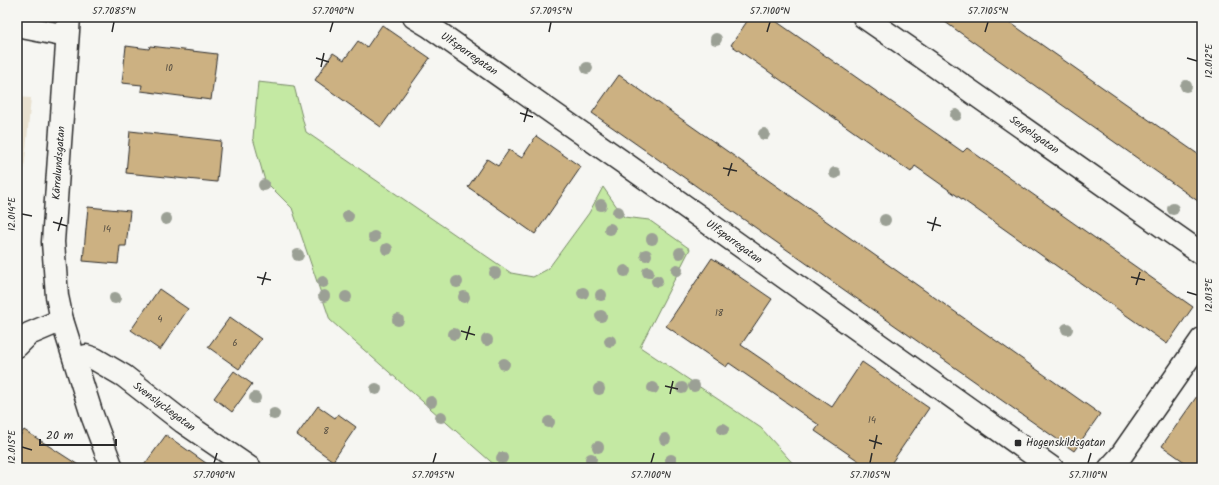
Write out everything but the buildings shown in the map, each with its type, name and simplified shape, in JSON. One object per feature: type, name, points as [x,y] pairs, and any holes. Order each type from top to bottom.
[{"type":"street","name":"Ulfsparregatan","points":[[414,17],[620,160],[1052,468]]},
{"type":"street","name":"Sergelsgatan","points":[[864,17],[922,56],[1202,254]]},
{"type":"street","points":[[17,26],[68,27]]},
{"type":"street","name":"Kärralundsgatan","points":[[68,27],[54,242],[56,296],[62,320],[92,415],[112,468]]},
{"type":"street","points":[[17,346],[28,334],[62,320]]},
{"type":"street","points":[[1110,468],[1120,458],[1202,339]]},
{"type":"street","name":"Svenslyckegatan","points":[[75,360],[86,356],[95,359],[124,376],[183,422],[250,468]]},
{"type":"shaded area","points":[[17,97],[31,98],[17,243]]},
{"type":"green space","points":[[258,82],[294,86],[306,132],[511,273],[533,277],[548,269],[589,213],[603,187],[624,217],[649,220],[690,249],[640,347],[761,428],[797,468],[498,468],[330,320],[292,208],[265,181],[253,138]]},
{"type":"place","name":"Hogenskildsgatan","points":[[1018,443]]}]
